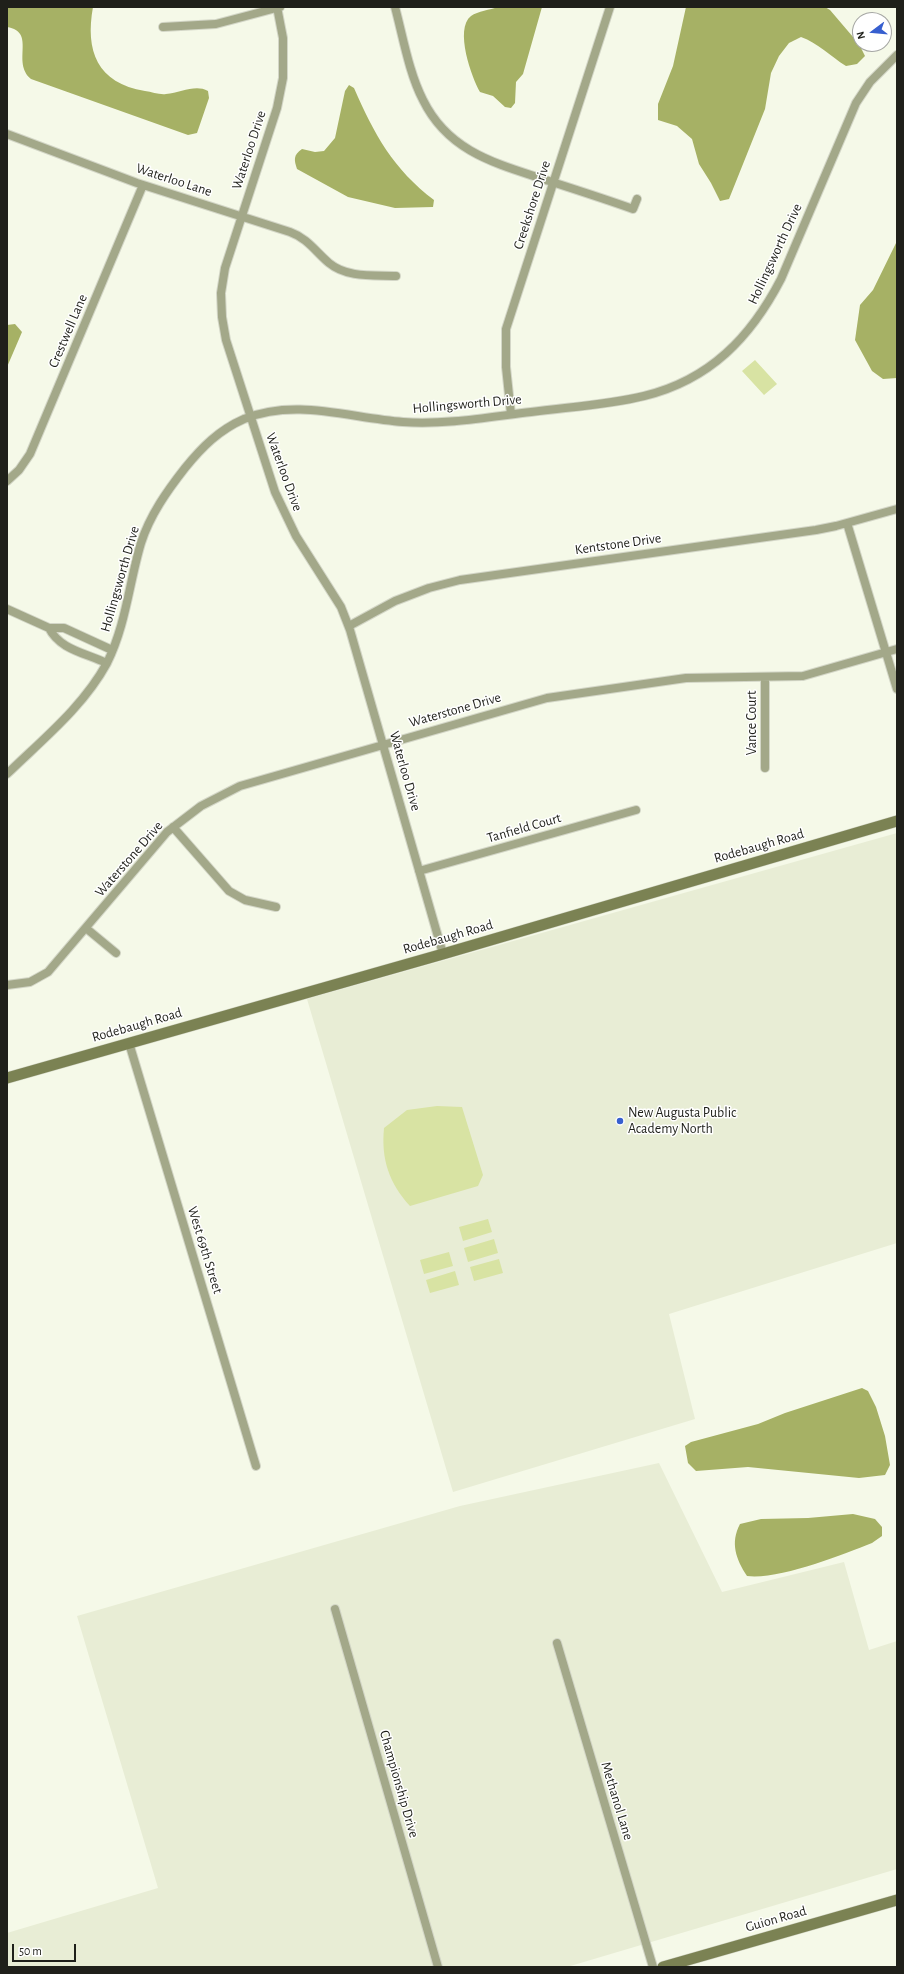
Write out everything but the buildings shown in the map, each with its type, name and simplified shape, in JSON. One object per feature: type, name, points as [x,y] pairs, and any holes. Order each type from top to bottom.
[{"type":"street","points":[[163,27],[216,24],[278,7]]},
{"type":"street","name":"Waterloo Drive","points":[[278,7],[284,45],[283,78],[276,108],[224,268],[221,294],[222,317],[226,340],[252,416],[272,483],[285,515],[296,536],[332,590],[349,626],[443,954]]},
{"type":"street","points":[[395,7],[417,85],[428,110],[444,130],[464,148],[481,157],[633,209],[637,199]]},
{"type":"street","name":"Creekshore Drive","points":[[511,414],[506,367],[506,329],[610,7]]},
{"type":"street","name":"Hollingsworth Drive","points":[[7,774],[78,705],[93,686],[106,663],[121,628],[141,544],[159,504],[179,476],[207,442],[227,428],[252,416],[277,410],[302,409],[419,423],[446,422],[625,400],[650,395],[698,374],[734,346],[756,322],[775,292],[856,103],[870,82],[897,55]]},
{"type":"street","name":"Waterloo Lane","points":[[7,134],[143,185],[294,233],[310,245],[330,264],[341,270],[357,275],[396,276]]},
{"type":"street","name":"Crestwell Lane","points":[[7,480],[19,470],[30,454],[143,185]]},
{"type":"street","name":"Kentstone Drive","points":[[349,626],[395,601],[453,581],[816,530],[847,524],[897,508]]},
{"type":"street","points":[[847,524],[897,689]]},
{"type":"street","points":[[7,609],[49,628],[64,628],[112,650]]},
{"type":"street","points":[[49,628],[54,638],[69,648],[106,663]]},
{"type":"street","name":"Waterstone Drive","points":[[7,985],[22,984],[45,975],[87,928],[153,846],[173,827],[205,804],[240,786],[547,698],[686,678],[765,678],[808,676],[897,649]]},
{"type":"street","name":"Vance Court","points":[[765,678],[765,768]]},
{"type":"street","name":"Tanfield Court","points":[[420,871],[636,810]]},
{"type":"street","name":"Rodebaugh Road","points":[[7,1078],[443,954],[897,821]]},
{"type":"street","points":[[173,827],[229,891],[245,900],[276,907]]},
{"type":"street","points":[[87,928],[116,953]]},
{"type":"street","name":"West 69th Street","points":[[130,1042],[256,1466]]},
{"type":"street","name":"Championship Drive","points":[[335,1608],[438,1967]]},
{"type":"street","name":"Methanol Lane","points":[[557,1643],[653,1967]]},
{"type":"street","name":"Guion Road","points":[[663,1967],[897,1900]]},
{"type":"shaded area","points":[[7,7],[93,7],[91,38],[93,51],[105,73],[116,81],[129,87],[161,94],[198,88],[208,91],[209,98],[197,133],[188,135],[31,79],[25,72],[23,64],[23,41],[21,35],[16,30],[7,27]]},
{"type":"shaded area","points":[[498,7],[542,7],[523,74],[516,82],[515,103],[511,108],[505,107],[493,96],[480,92],[469,65],[464,42],[466,22],[471,16]]},
{"type":"shaded area","points":[[686,7],[825,7],[830,10],[852,36],[852,52],[863,52],[865,56],[857,64],[846,66],[818,46],[801,37],[789,43],[779,56],[771,73],[765,109],[729,199],[720,201],[699,164],[692,139],[677,126],[658,120],[658,104],[673,66]]},
{"type":"shaded area","points":[[349,85],[354,88],[369,121],[386,150],[407,176],[434,200],[433,207],[395,208],[348,197],[297,169],[295,158],[299,151],[302,149],[315,152],[324,151],[335,138],[345,91]]},
{"type":"shaded area","points":[[897,241],[897,378],[883,379],[872,371],[855,340],[860,305],[873,290]]},
{"type":"shaded area","points":[[15,324],[22,332],[7,367],[7,325]]},
{"type":"shaded area","points":[[755,360],[777,384],[764,395],[742,371]]},
{"type":"shaded area","name":"New Augusta Public Academy North","points":[[897,833],[897,1243],[669,1314],[695,1419],[453,1492],[307,999]]},
{"type":"shaded area","points":[[437,1106],[462,1107],[483,1175],[478,1186],[410,1206],[397,1188],[388,1170],[384,1150],[384,1128],[407,1110]]},
{"type":"shaded area","points":[[488,1219],[492,1232],[463,1241],[459,1227]]},
{"type":"shaded area","points":[[494,1239],[498,1253],[468,1262],[464,1248]]},
{"type":"shaded area","points":[[449,1252],[453,1266],[424,1274],[420,1260]]},
{"type":"shaded area","points":[[499,1259],[503,1273],[474,1281],[470,1267]]},
{"type":"shaded area","points":[[455,1271],[459,1285],[430,1293],[426,1280]]},
{"type":"shaded area","points":[[862,1388],[868,1391],[876,1407],[885,1436],[890,1465],[885,1475],[859,1478],[748,1467],[696,1471],[688,1463],[685,1446],[691,1442],[758,1424],[785,1413]]},
{"type":"shaded area","points":[[659,1463],[722,1592],[844,1562],[869,1650],[897,1641],[897,1869],[567,1967],[7,1967],[7,1933],[158,1888],[77,1616],[460,1506]]},
{"type":"shaded area","points":[[853,1514],[875,1519],[882,1527],[882,1536],[872,1543],[827,1560],[810,1566],[776,1574],[747,1576],[737,1557],[735,1538],[740,1524],[761,1519],[808,1518]]},
{"type":"place","name":"New Augusta Public Academy North","points":[[620,1121]]}]
